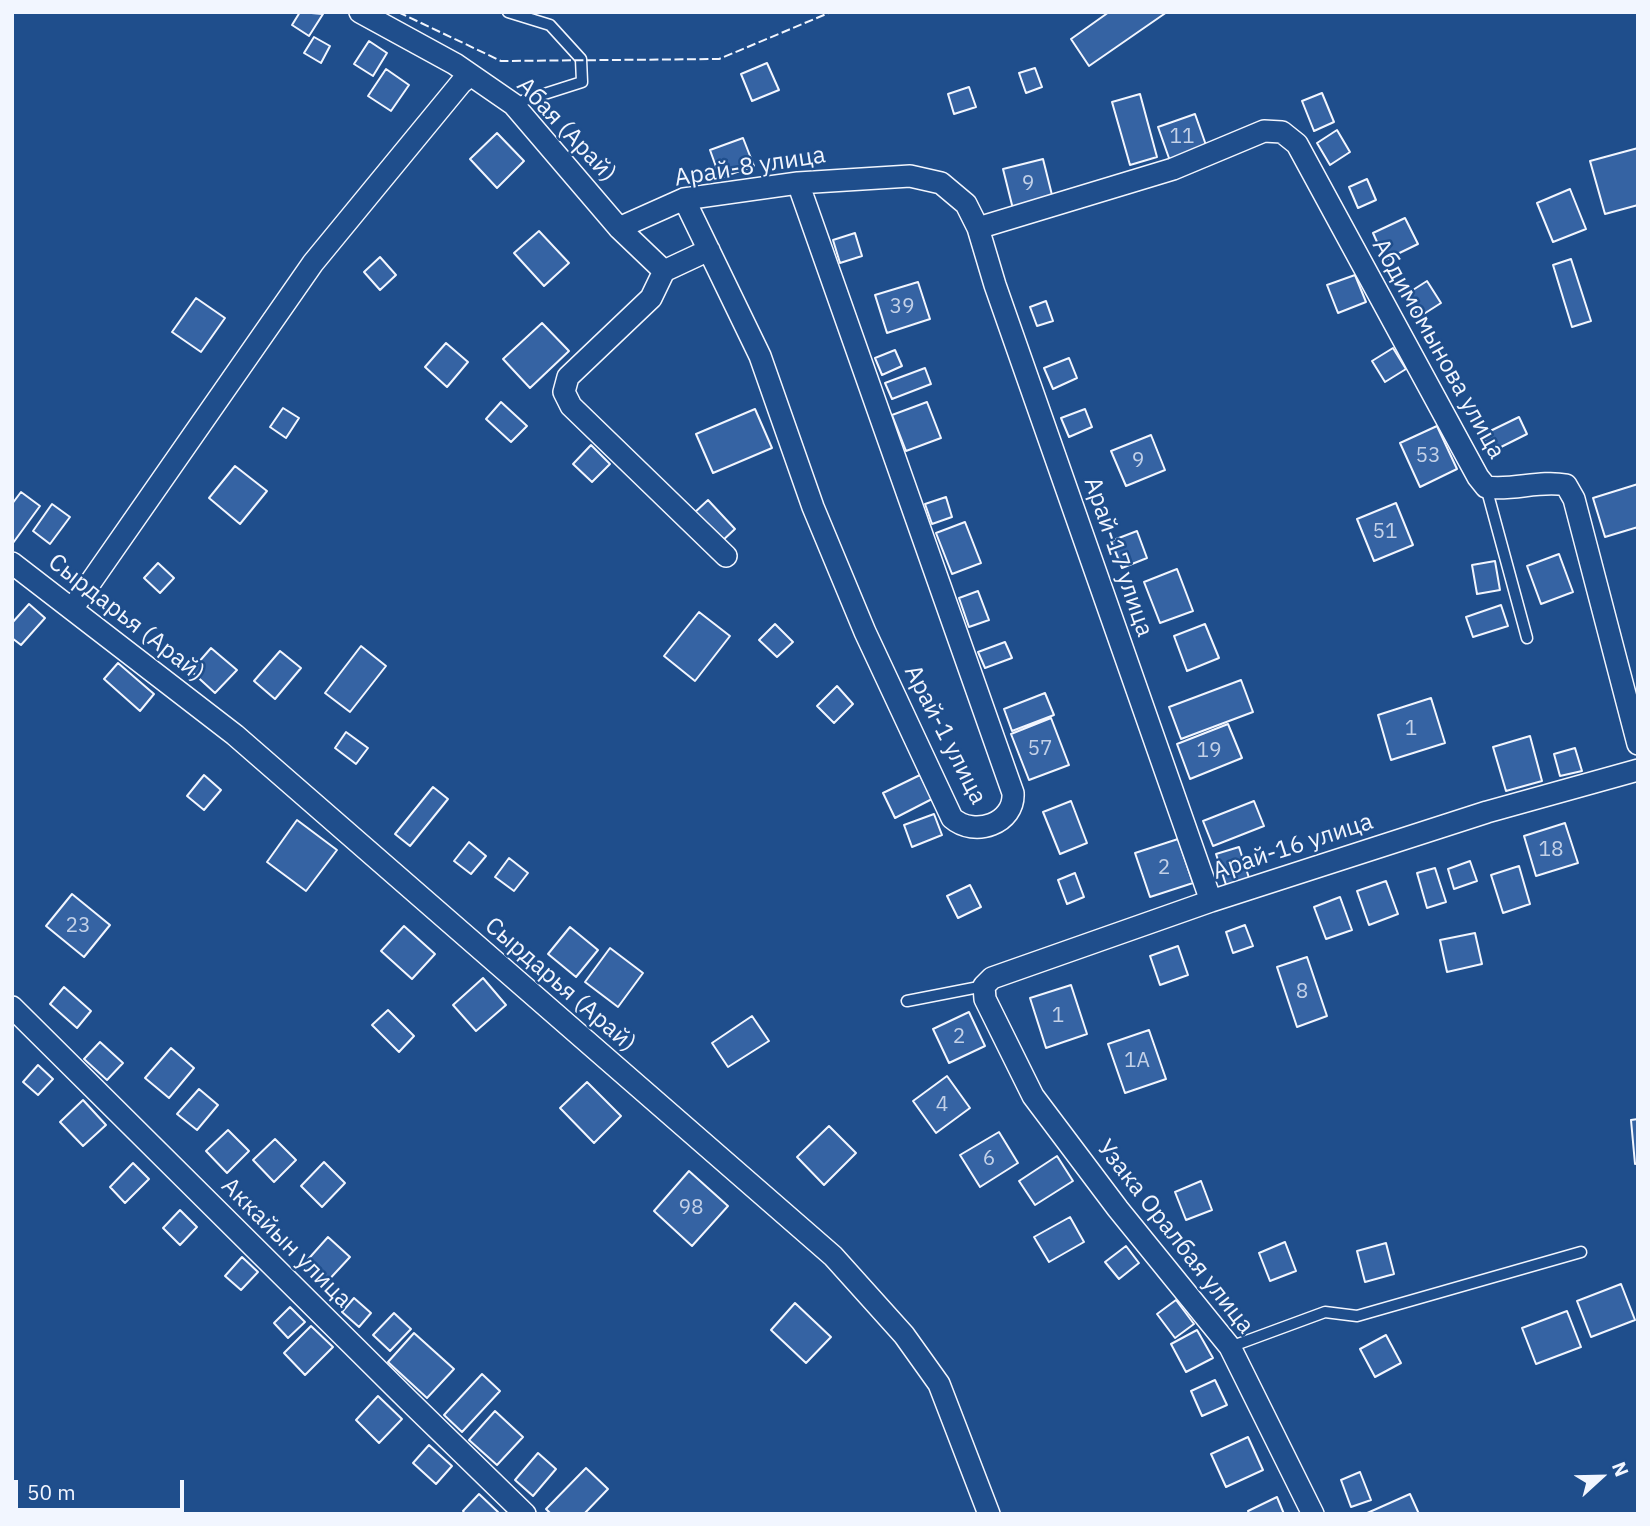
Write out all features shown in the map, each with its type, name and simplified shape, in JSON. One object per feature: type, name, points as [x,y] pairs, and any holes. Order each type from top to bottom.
[{"type":"street","name":"Абая (Арай)","points":[[360,12],[455,64],[513,104],[619,228]]},
{"type":"street","points":[[72,609],[313,263],[461,83],[471,75]]},
{"type":"street","name":"Абдимомынова улица","points":[[978,228],[1173,169],[1264,131],[1282,132],[1297,144],[1478,477],[1486,487],[1500,489],[1552,482],[1566,485],[1574,499],[1638,744]]},
{"type":"street","name":"Арай-8 улица","points":[[619,228],[684,199],[798,183],[910,176],[941,183],[966,204],[978,228]]},
{"type":"street","name":"Арай-1 улица","points":[[684,199],[760,356],[813,507],[865,632],[946,806],[952,818],[961,826],[985,827],[1008,812],[1014,803],[1013,793],[798,183]]},
{"type":"street","points":[[619,228],[664,271]]},
{"type":"street","name":"Арай-17 улица","points":[[978,228],[995,285],[1211,901]]},
{"type":"street","points":[[709,250],[664,271],[650,298],[568,377],[564,392],[571,406],[726,556]]},
{"type":"street","name":"Сырдарья (Арай)","points":[[12,563],[235,735],[833,1256],[904,1335],[939,1384],[989,1514]]},
{"type":"street","name":"Арай-16 улица","points":[[984,993],[992,978],[1211,901],[1487,812],[1638,770]]},
{"type":"street","name":"Узака Оралбая улица","points":[[984,993],[1033,1096],[1118,1209],[1230,1347],[1313,1514]]},
{"type":"street","name":"Аккайын улица","points":[[12,1007],[525,1514]]},
{"type":"lane","points":[[508,12],[550,25]]},
{"type":"lane","points":[[513,104],[582,82],[581,59],[550,25],[547,12]]},
{"type":"lane","points":[[1486,487],[1527,638]]},
{"type":"lane","points":[[907,1001],[984,993]]},
{"type":"lane","points":[[1230,1347],[1325,1311],[1357,1316],[1581,1252]]},
{"type":"building","points":[[300,12],[323,14],[309,36],[292,25]]},
{"type":"building","points":[[1109,12],[1167,12],[1089,66],[1071,39]]},
{"type":"building","points":[[314,37],[330,46],[321,63],[304,53]]},
{"type":"building","points":[[369,41],[387,53],[373,76],[354,64]]},
{"type":"building","points":[[767,63],[779,90],[752,101],[741,74]]},
{"type":"building","points":[[1035,68],[1042,87],[1026,93],[1019,73]]},
{"type":"building","points":[[386,69],[409,85],[391,111],[368,96]]},
{"type":"building","points":[[969,87],[976,107],[954,114],[948,94]]},
{"type":"building","points":[[1322,93],[1334,122],[1314,131],[1302,101]]},
{"type":"building","points":[[1140,94],[1157,157],[1130,165],[1112,102]]},
{"type":"building","points":[[1195,114],[1207,148],[1170,161],[1158,127]]},
{"type":"building","points":[[1337,130],[1350,152],[1330,165],[1317,143]]},
{"type":"building","points":[[497,133],[524,161],[497,188],[470,159]]},
{"type":"building","points":[[743,138],[754,166],[720,178],[710,150]]},
{"type":"building","points":[[1638,148],[1638,205],[1605,214],[1590,161]]},
{"type":"building","points":[[1043,159],[1053,199],[1013,209],[1003,169]]},
{"type":"building","points":[[1367,179],[1376,200],[1358,208],[1349,187]]},
{"type":"building","points":[[1570,189],[1586,229],[1553,242],[1537,203]]},
{"type":"building","points":[[1405,218],[1418,244],[1385,260],[1373,233]]},
{"type":"building","points":[[539,231],[569,263],[544,286],[514,253]]},
{"type":"building","points":[[855,233],[862,256],[840,263],[833,240]]},
{"type":"building","points":[[380,257],[396,275],[380,290],[364,272]]},
{"type":"building","points":[[1571,259],[1591,321],[1572,327],[1553,265]]},
{"type":"building","points":[[1355,275],[1366,302],[1338,313],[1327,285]]},
{"type":"building","points":[[1427,281],[1441,303],[1419,317],[1405,295]]},
{"type":"building","points":[[918,282],[930,319],[887,333],[875,295]]},
{"type":"building","points":[[196,298],[225,318],[201,352],[172,332]]},
{"type":"building","points":[[1046,301],[1053,321],[1037,326],[1030,307]]},
{"type":"building","points":[[542,323],[569,351],[530,388],[503,359]]},
{"type":"building","points":[[446,343],[468,362],[447,387],[425,367]]},
{"type":"building","points":[[1393,348],[1406,369],[1385,382],[1372,361]]},
{"type":"building","points":[[895,350],[902,366],[882,375],[875,358]]},
{"type":"building","points":[[1069,358],[1077,378],[1053,389],[1044,368]]},
{"type":"building","points":[[925,368],[931,384],[892,399],[885,383]]},
{"type":"building","points":[[501,402],[527,426],[511,442],[486,419]]},
{"type":"building","points":[[927,402],[941,438],[906,451],[892,415]]},
{"type":"building","points":[[283,408],[299,418],[286,438],[270,427]]},
{"type":"building","points":[[755,409],[772,448],[713,473],[696,434]]},
{"type":"building","points":[[1085,409],[1092,427],[1069,437],[1061,418]]},
{"type":"building","points":[[1519,417],[1527,434],[1491,452],[1482,435]]},
{"type":"building","points":[[1437,426],[1457,469],[1420,487],[1400,443]]},
{"type":"building","points":[[1151,435],[1165,470],[1126,486],[1111,451]]},
{"type":"building","points":[[591,445],[610,464],[592,482],[573,464]]},
{"type":"building","points":[[235,466],[267,491],[240,524],[209,498]]},
{"type":"building","points":[[1638,484],[1638,527],[1605,537],[1593,498]]},
{"type":"building","points":[[21,492],[40,506],[13,543],[12,504]]},
{"type":"building","points":[[946,497],[952,517],[932,524],[925,504]]},
{"type":"building","points":[[708,500],[735,529],[721,542],[693,514]]},
{"type":"building","points":[[1396,503],[1413,545],[1374,561],[1357,519]]},
{"type":"building","points":[[52,504],[70,517],[50,544],[33,531]]},
{"type":"building","points":[[965,522],[981,563],[952,574],[936,533]]},
{"type":"building","points":[[1137,531],[1147,558],[1122,568],[1111,541]]},
{"type":"building","points":[[1559,554],[1573,592],[1541,604],[1527,566]]},
{"type":"building","points":[[1495,561],[1500,590],[1477,594],[1472,565]]},
{"type":"building","points":[[158,563],[174,578],[160,593],[144,578]]},
{"type":"building","points":[[1177,569],[1193,611],[1160,623],[1144,582]]},
{"type":"building","points":[[978,591],[989,620],[969,627],[959,598]]},
{"type":"building","points":[[29,604],[45,618],[21,645],[12,638],[12,623]]},
{"type":"building","points":[[1501,605],[1508,626],[1473,637],[1466,617]]},
{"type":"building","points":[[699,612],[730,636],[695,681],[664,656]]},
{"type":"building","points":[[775,624],[793,642],[777,657],[759,640]]},
{"type":"building","points":[[1205,624],[1219,658],[1187,671],[1174,636]]},
{"type":"building","points":[[1005,642],[1012,658],[985,668],[978,652]]},
{"type":"building","points":[[361,646],[386,666],[350,712],[325,693]]},
{"type":"building","points":[[211,648],[237,670],[215,693],[191,671]]},
{"type":"building","points":[[280,651],[301,668],[275,699],[254,681]]},
{"type":"building","points":[[118,663],[154,694],[140,711],[104,679]]},
{"type":"building","points":[[1241,680],[1253,712],[1181,739],[1169,707]]},
{"type":"building","points":[[837,686],[853,704],[834,723],[817,706]]},
{"type":"building","points":[[1045,693],[1054,715],[1012,731],[1004,709]]},
{"type":"building","points":[[1431,698],[1445,743],[1391,760],[1378,715]]},
{"type":"building","points":[[1051,718],[1069,765],[1029,780],[1011,734]]},
{"type":"building","points":[[1228,724],[1242,758],[1190,779],[1177,744]]},
{"type":"building","points":[[346,732],[368,748],[356,764],[335,748]]},
{"type":"building","points":[[1530,736],[1542,781],[1506,791],[1493,747]]},
{"type":"building","points":[[1575,748],[1582,771],[1560,776],[1554,754]]},
{"type":"building","points":[[204,775],[221,790],[204,810],[187,796]]},
{"type":"building","points":[[920,775],[932,799],[895,818],[883,793]]},
{"type":"building","points":[[433,787],[448,799],[410,846],[395,834]]},
{"type":"building","points":[[1071,801],[1087,843],[1060,854],[1043,812]]},
{"type":"building","points":[[1254,801],[1264,826],[1213,846],[1203,821]]},
{"type":"building","points":[[934,814],[942,835],[912,847],[904,825]]},
{"type":"building","points":[[297,820],[337,850],[306,891],[267,862]]},
{"type":"building","points":[[1565,823],[1578,863],[1536,876],[1524,836]]},
{"type":"building","points":[[1178,839],[1193,883],[1150,897],[1135,853]]},
{"type":"building","points":[[469,842],[486,856],[471,874],[454,861]]},
{"type":"building","points":[[1239,847],[1250,881],[1227,888],[1216,854]]},
{"type":"building","points":[[509,858],[528,873],[514,891],[495,877]]},
{"type":"building","points":[[1470,861],[1477,881],[1454,889],[1448,869]]},
{"type":"building","points":[[1519,866],[1530,904],[1503,913],[1491,875]]},
{"type":"building","points":[[1435,868],[1446,902],[1427,908],[1417,873]]},
{"type":"building","points":[[1075,873],[1084,897],[1067,904],[1058,880]]},
{"type":"building","points":[[1386,881],[1398,914],[1369,925],[1357,891]]},
{"type":"building","points":[[970,885],[981,907],[958,918],[947,896]]},
{"type":"building","points":[[72,894],[110,925],[84,957],[46,926]]},
{"type":"building","points":[[1340,897],[1352,930],[1326,939],[1314,907]]},
{"type":"building","points":[[1245,925],[1253,946],[1233,953],[1226,932]]},
{"type":"building","points":[[404,926],[435,954],[412,979],[381,951]]},
{"type":"building","points":[[570,927],[598,950],[576,977],[548,954]]},
{"type":"building","points":[[1475,933],[1482,964],[1447,972],[1440,940]]},
{"type":"building","points":[[1178,946],[1188,975],[1160,985],[1150,956]]},
{"type":"building","points":[[610,948],[643,973],[618,1007],[585,982]]},
{"type":"building","points":[[1307,957],[1327,1016],[1297,1027],[1277,967]]},
{"type":"building","points":[[483,978],[506,1005],[476,1031],[453,1005]]},
{"type":"building","points":[[1071,985],[1087,1034],[1046,1048],[1030,998]]},
{"type":"building","points":[[64,987],[91,1011],[77,1028],[50,1004]]},
{"type":"building","points":[[388,1010],[414,1036],[399,1052],[372,1025]]},
{"type":"building","points":[[969,1012],[985,1046],[949,1063],[933,1029]]},
{"type":"building","points":[[752,1016],[769,1041],[728,1067],[712,1043]]},
{"type":"building","points":[[1149,1030],[1166,1079],[1125,1093],[1108,1044]]},
{"type":"building","points":[[100,1042],[123,1063],[107,1080],[84,1059]]},
{"type":"building","points":[[171,1048],[194,1068],[169,1098],[145,1078]]},
{"type":"building","points":[[38,1065],[53,1079],[38,1095],[23,1082]]},
{"type":"building","points":[[947,1076],[970,1108],[936,1133],[913,1101]]},
{"type":"building","points":[[587,1082],[621,1116],[594,1143],[560,1108]]},
{"type":"building","points":[[199,1089],[218,1105],[197,1130],[177,1114]]},
{"type":"building","points":[[83,1100],[106,1125],[83,1146],[60,1122]]},
{"type":"building","points":[[1638,1119],[1638,1163],[1635,1164],[1631,1120]]},
{"type":"building","points":[[829,1126],[856,1153],[824,1185],[797,1157]]},
{"type":"building","points":[[228,1130],[249,1151],[227,1173],[206,1151]]},
{"type":"building","points":[[999,1132],[1018,1163],[980,1187],[960,1155]]},
{"type":"building","points":[[275,1139],[296,1160],[274,1182],[253,1160]]},
{"type":"building","points":[[1057,1156],[1073,1181],[1035,1205],[1019,1181]]},
{"type":"building","points":[[324,1162],[345,1183],[322,1207],[301,1186]]},
{"type":"building","points":[[133,1163],[149,1179],[125,1203],[110,1187]]},
{"type":"building","points":[[689,1171],[728,1206],[692,1246],[654,1211]]},
{"type":"building","points":[[1201,1181],[1212,1210],[1186,1220],[1175,1192]]},
{"type":"building","points":[[180,1210],[197,1227],[180,1245],[163,1228]]},
{"type":"building","points":[[1070,1217],[1084,1242],[1049,1262],[1034,1237]]},
{"type":"building","points":[[328,1237],[350,1257],[324,1285],[303,1265]]},
{"type":"building","points":[[1285,1242],[1296,1271],[1270,1281],[1259,1253]]},
{"type":"building","points":[[1386,1243],[1394,1274],[1365,1282],[1357,1251]]},
{"type":"building","points":[[1126,1246],[1139,1263],[1119,1279],[1105,1262]]},
{"type":"building","points":[[242,1257],[258,1272],[241,1290],[225,1276]]},
{"type":"building","points":[[1621,1284],[1635,1320],[1591,1337],[1577,1301]]},
{"type":"building","points":[[354,1298],[371,1313],[359,1327],[342,1312]]},
{"type":"building","points":[[1176,1300],[1194,1324],[1175,1338],[1157,1314]]},
{"type":"building","points":[[795,1303],[831,1337],[806,1363],[771,1330]]},
{"type":"building","points":[[290,1307],[305,1322],[288,1338],[274,1323]]},
{"type":"building","points":[[1567,1311],[1581,1347],[1536,1364],[1522,1328]]},
{"type":"building","points":[[394,1313],[411,1329],[390,1351],[373,1335]]},
{"type":"building","points":[[311,1326],[333,1347],[305,1375],[284,1353]]},
{"type":"building","points":[[1197,1330],[1213,1358],[1186,1372],[1171,1344]]},
{"type":"building","points":[[414,1333],[454,1369],[427,1398],[388,1362]]},
{"type":"building","points":[[1386,1335],[1401,1363],[1375,1377],[1360,1349]]},
{"type":"building","points":[[482,1374],[500,1391],[462,1432],[444,1415]]},
{"type":"building","points":[[1215,1380],[1227,1405],[1202,1416],[1191,1391]]},
{"type":"building","points":[[378,1396],[402,1419],[379,1443],[356,1420]]},
{"type":"building","points":[[495,1411],[523,1437],[497,1465],[469,1440]]},
{"type":"building","points":[[1248,1437],[1263,1470],[1226,1487],[1211,1454]]},
{"type":"building","points":[[429,1445],[452,1466],[436,1484],[413,1463]]},
{"type":"building","points":[[538,1453],[556,1469],[533,1496],[515,1480]]},
{"type":"building","points":[[586,1468],[608,1489],[584,1514],[551,1514],[546,1509]]},
{"type":"building","points":[[1360,1472],[1371,1500],[1351,1507],[1341,1480]]},
{"type":"building","points":[[479,1494],[497,1514],[465,1514],[463,1511]]},
{"type":"building","points":[[1410,1494],[1419,1514],[1365,1514]]},
{"type":"building","points":[[1277,1497],[1284,1514],[1249,1514],[1248,1511]]},
{"type":"fence","points":[[398,12],[501,61],[719,59],[831,12]]}]
